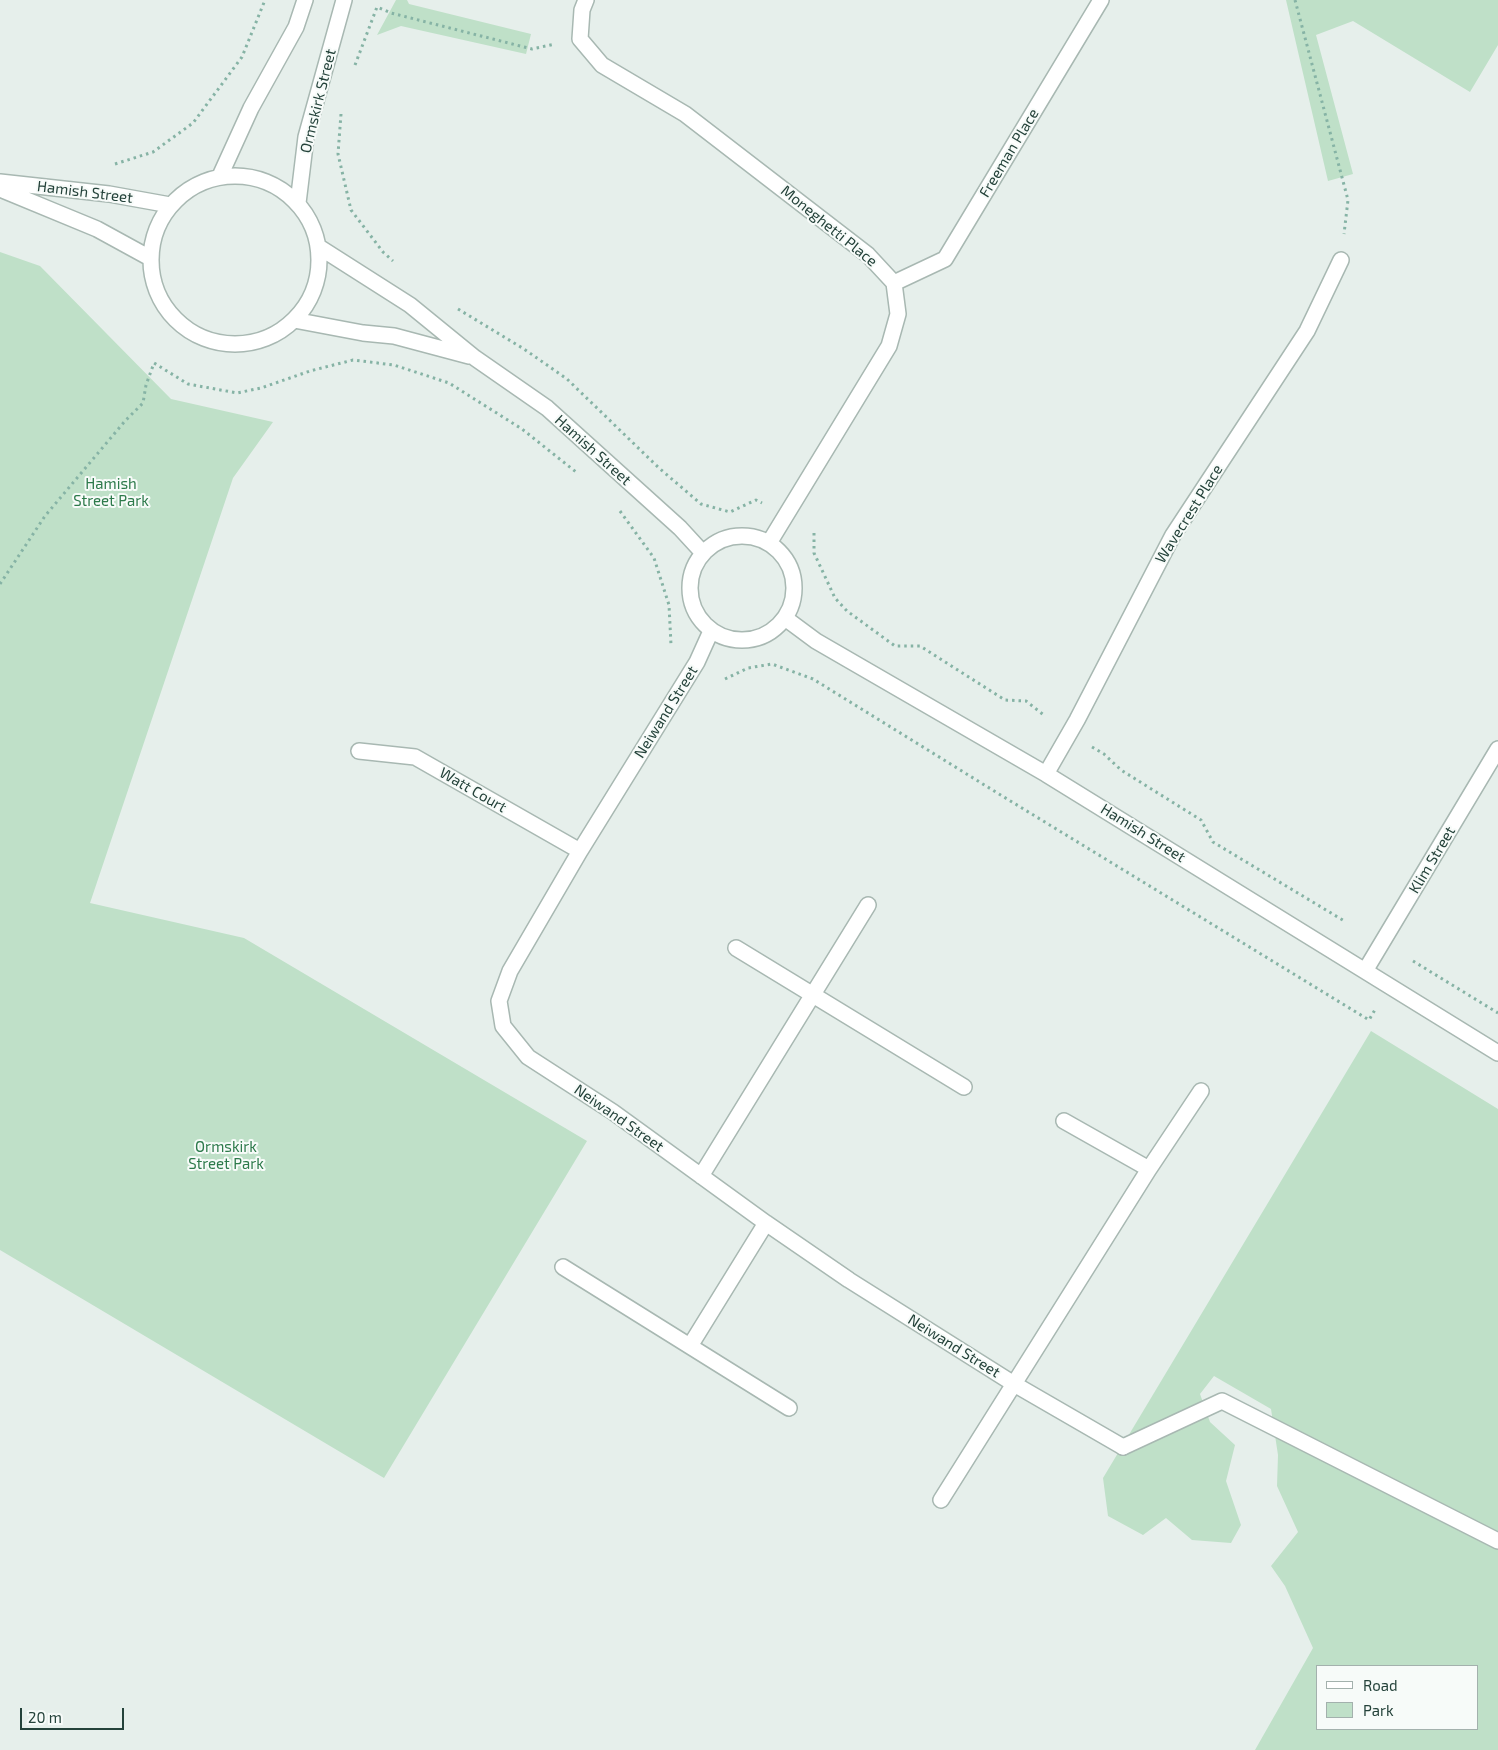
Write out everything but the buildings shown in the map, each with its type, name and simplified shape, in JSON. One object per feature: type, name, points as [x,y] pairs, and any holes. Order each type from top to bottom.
[{"type":"street","points":[[220,176],[251,108],[296,27],[306,0]]},
{"type":"street","name":"Ormskirk Street","points":[[298,203],[306,137],[344,0]]},
{"type":"street","points":[[580,40],[582,10],[586,0]]},
{"type":"street","name":"Freeman Place","points":[[894,283],[945,259],[1101,0]]},
{"type":"street","name":"Moneghetti Place","points":[[580,40],[602,65],[692,120],[868,255],[894,283]]},
{"type":"street","points":[[220,176],[249,176],[276,185],[298,203],[308,216],[319,247],[318,274],[310,299],[294,320],[270,337],[243,345],[214,342],[188,331],[167,312],[154,286],[150,258],[155,230],[170,205],[193,186],[220,176]]},
{"type":"street","name":"Hamish Street","points":[[0,182],[109,194],[170,205]]},
{"type":"street","name":"Hamish Street","points":[[0,189],[98,229],[150,258]]},
{"type":"street","name":"Hamish Street","points":[[319,247],[410,305],[475,358],[547,408],[680,528],[703,553]]},
{"type":"street","name":"Wavecrest Place","points":[[1046,774],[1077,720],[1173,535],[1307,331],[1341,260]]},
{"type":"street","points":[[769,543],[889,346],[898,314],[894,283]]},
{"type":"street","name":"Hamish Street","points":[[294,320],[364,333],[394,336],[475,358]]},
{"type":"street","points":[[734,536],[753,536],[769,543],[782,554],[791,569],[794,586],[792,602],[785,618],[773,630],[759,638],[742,640],[726,638],[711,631],[699,619],[691,603],[689,585],[693,568],[703,553],[717,541],[734,536]]},
{"type":"street","name":"Hamish Street","points":[[785,618],[816,641],[1046,774],[1498,1053]]},
{"type":"street","name":"Neiwand Street","points":[[711,631],[697,662],[580,851],[510,971],[499,1001],[503,1026],[528,1057],[613,1112],[849,1280],[1014,1384],[1123,1447],[1222,1401],[1498,1541]]},
{"type":"street","name":"Klim Street","points":[[1366,971],[1498,749]]},
{"type":"street","name":"Watt Court","points":[[359,751],[415,757],[580,851]]},
{"type":"street","points":[[701,1176],[868,905]]},
{"type":"street","points":[[736,948],[964,1087]]},
{"type":"street","points":[[941,1500],[1149,1169],[1201,1092]]},
{"type":"street","points":[[1064,1121],[1149,1169]]},
{"type":"street","points":[[690,1346],[766,1222]]},
{"type":"street","points":[[563,1267],[789,1408]]},
{"type":"path","points":[[115,164],[153,152],[193,123],[242,57],[265,0]]},
{"type":"path","points":[[1295,0],[1348,200],[1341,260]]},
{"type":"path","points":[[353,71],[377,7],[391,13],[532,49],[580,40]]},
{"type":"path","points":[[341,108],[338,154],[351,210],[383,252],[395,263]]},
{"type":"path","points":[[457,308],[524,348],[567,379],[659,468],[701,504],[730,512],[756,500],[766,505]]},
{"type":"path","points":[[0,584],[46,516],[125,421],[143,403],[146,385],[154,363],[188,384],[237,393],[261,388],[310,371],[353,360],[394,365],[449,383],[522,429],[584,478]]},
{"type":"path","points":[[620,511],[654,558],[669,605],[671,645]]},
{"type":"path","points":[[814,533],[814,553],[835,598],[848,611],[895,646],[920,646],[1005,700],[1026,701],[1046,716]]},
{"type":"path","points":[[725,679],[748,668],[772,664],[813,679],[1369,1020],[1389,986]]},
{"type":"path","points":[[1092,747],[1104,754],[1121,770],[1200,820],[1212,842],[1346,922]]},
{"type":"path","points":[[1413,961],[1498,1013]]},
{"type":"green space","points":[[396,0],[407,0],[409,4],[531,34],[526,54],[401,26],[377,35]]},
{"type":"green space","points":[[1286,0],[1498,0],[1498,45],[1470,92],[1353,21],[1316,35],[1353,174],[1328,181]]},
{"type":"green space","name":"Ormskirk Street Park","points":[[0,252],[40,266],[171,399],[273,422],[233,478],[90,903],[244,938],[587,1141],[384,1478],[0,1250]]},
{"type":"green space","points":[[1371,1031],[1498,1109],[1498,1750],[1255,1750],[1313,1648],[1285,1586],[1271,1566],[1298,1532],[1277,1486],[1278,1455],[1271,1409],[1214,1376],[1200,1394],[1210,1422],[1235,1445],[1226,1481],[1241,1525],[1231,1543],[1192,1540],[1166,1518],[1143,1535],[1108,1516],[1103,1478]]},
{"type":"park label","name":"Hamish Street Park","points":[[111,492]]}]
